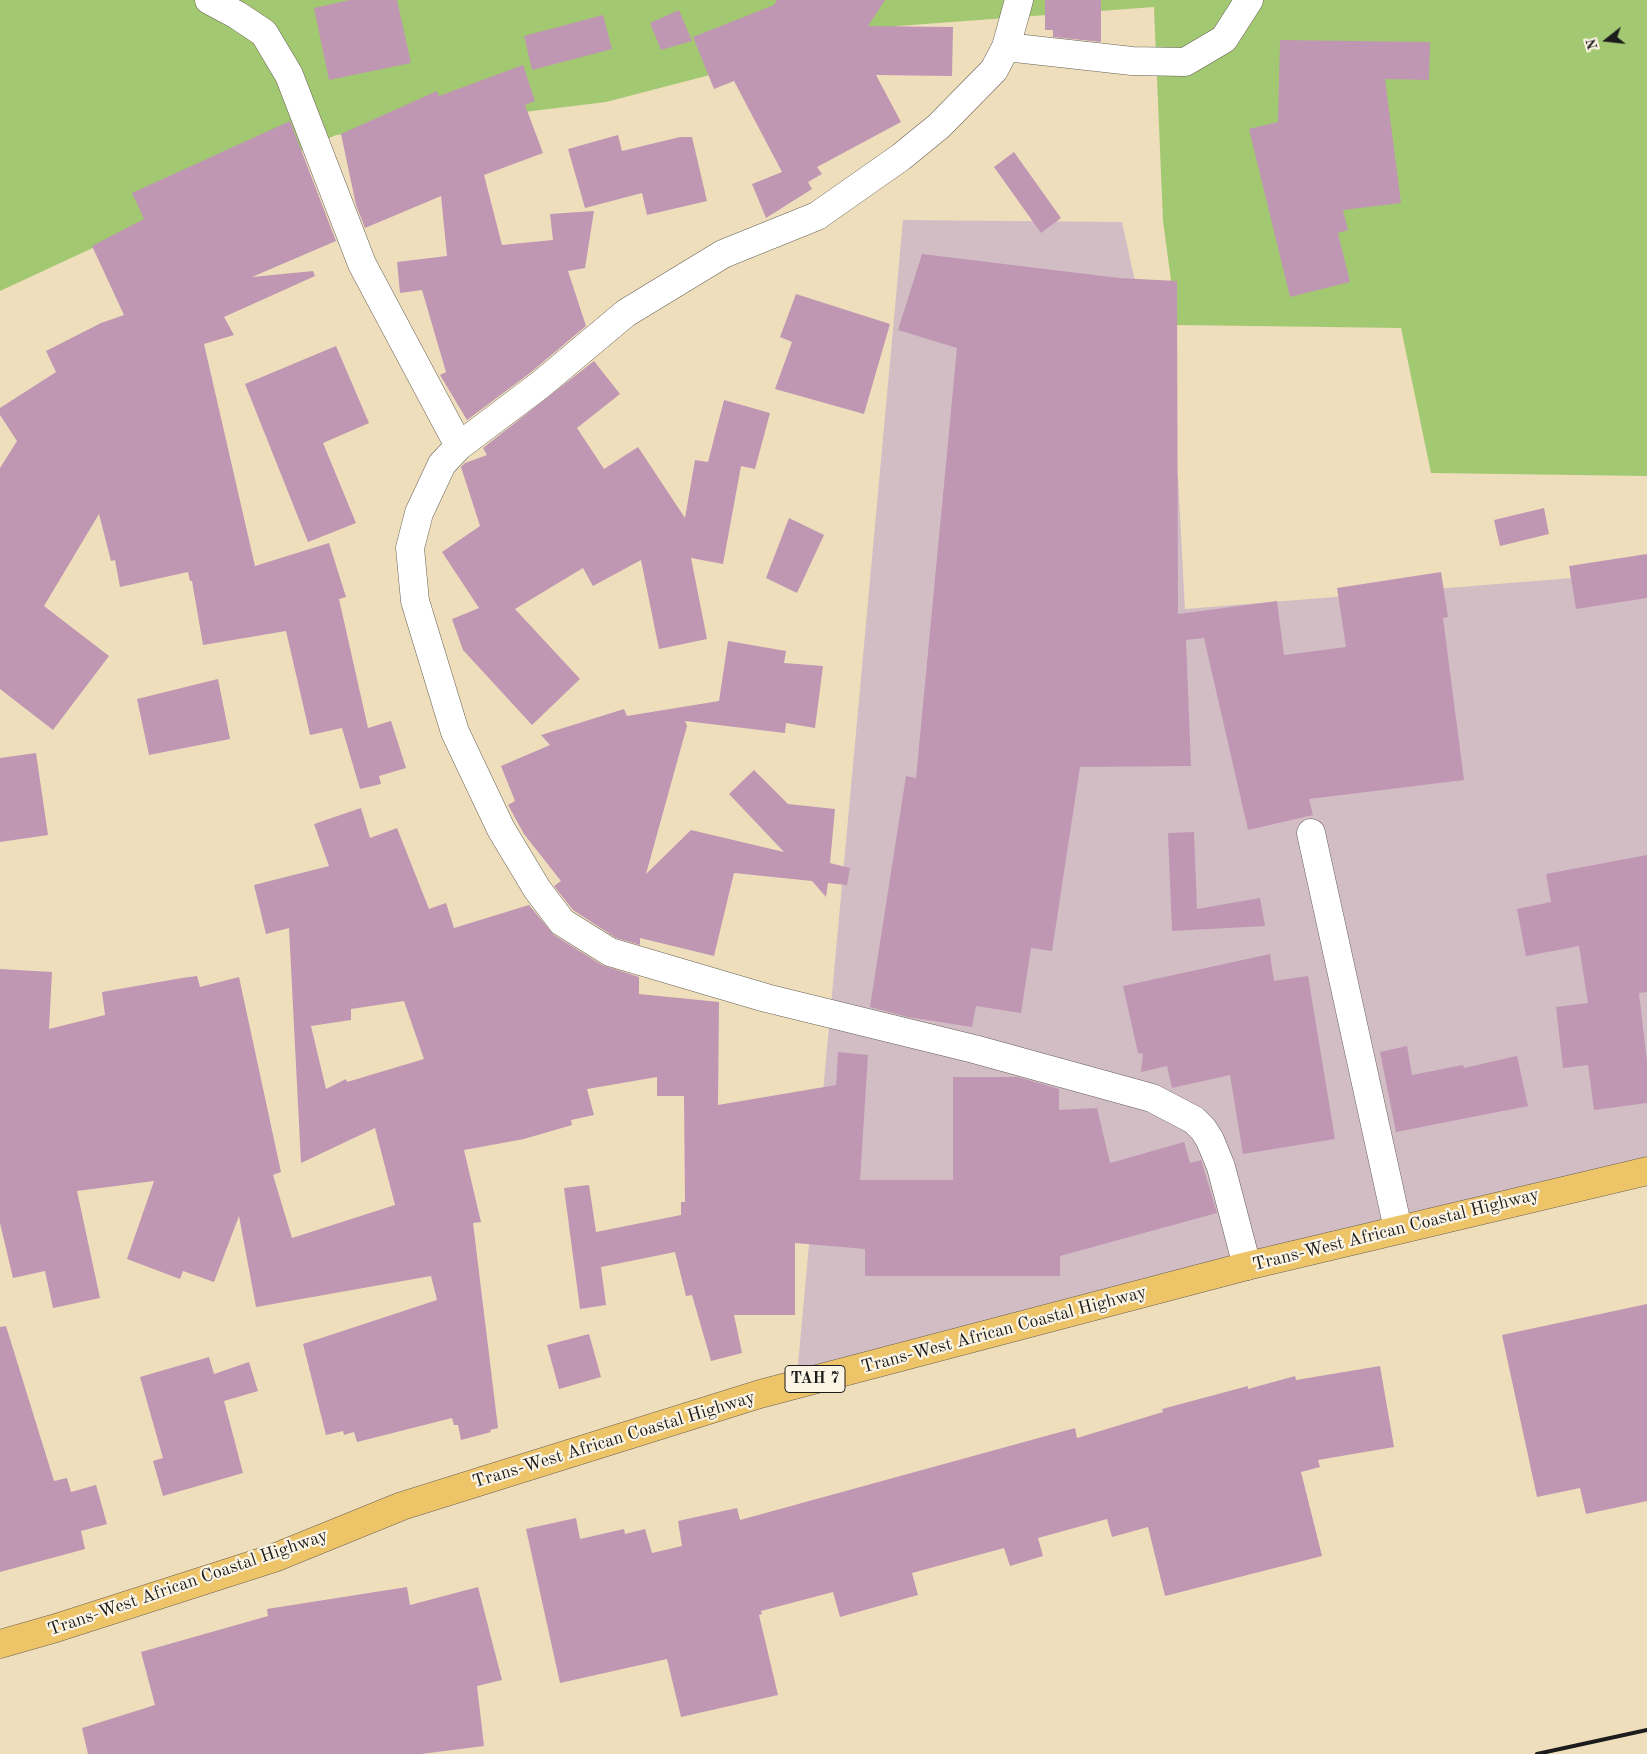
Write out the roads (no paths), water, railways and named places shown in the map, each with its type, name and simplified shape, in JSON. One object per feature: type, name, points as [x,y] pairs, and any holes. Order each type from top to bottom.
[{"type":"highway","name":"Trans-West African Coastal Highway","points":[[0,1644],[56,1628],[274,1558],[402,1506],[760,1394],[1247,1266],[1647,1171]]},
{"type":"street","points":[[209,0],[237,14],[264,34],[289,75],[362,264],[459,446]]},
{"type":"street","points":[[1018,0],[1006,47],[994,70],[939,126],[901,157],[817,216],[722,254],[626,313],[540,385],[459,446],[442,464],[419,513],[410,548],[416,601],[455,732],[501,829],[537,889],[562,922],[610,952],[766,998],[974,1049],[1152,1098],[1194,1120],[1210,1140],[1222,1168],[1247,1266]]},
{"type":"street","points":[[1006,47],[1132,61],[1184,62],[1224,39],[1249,0]]},
{"type":"street","points":[[1311,833],[1398,1230]]},
{"type":"railway","points":[[1537,1754],[1647,1730]]}]
